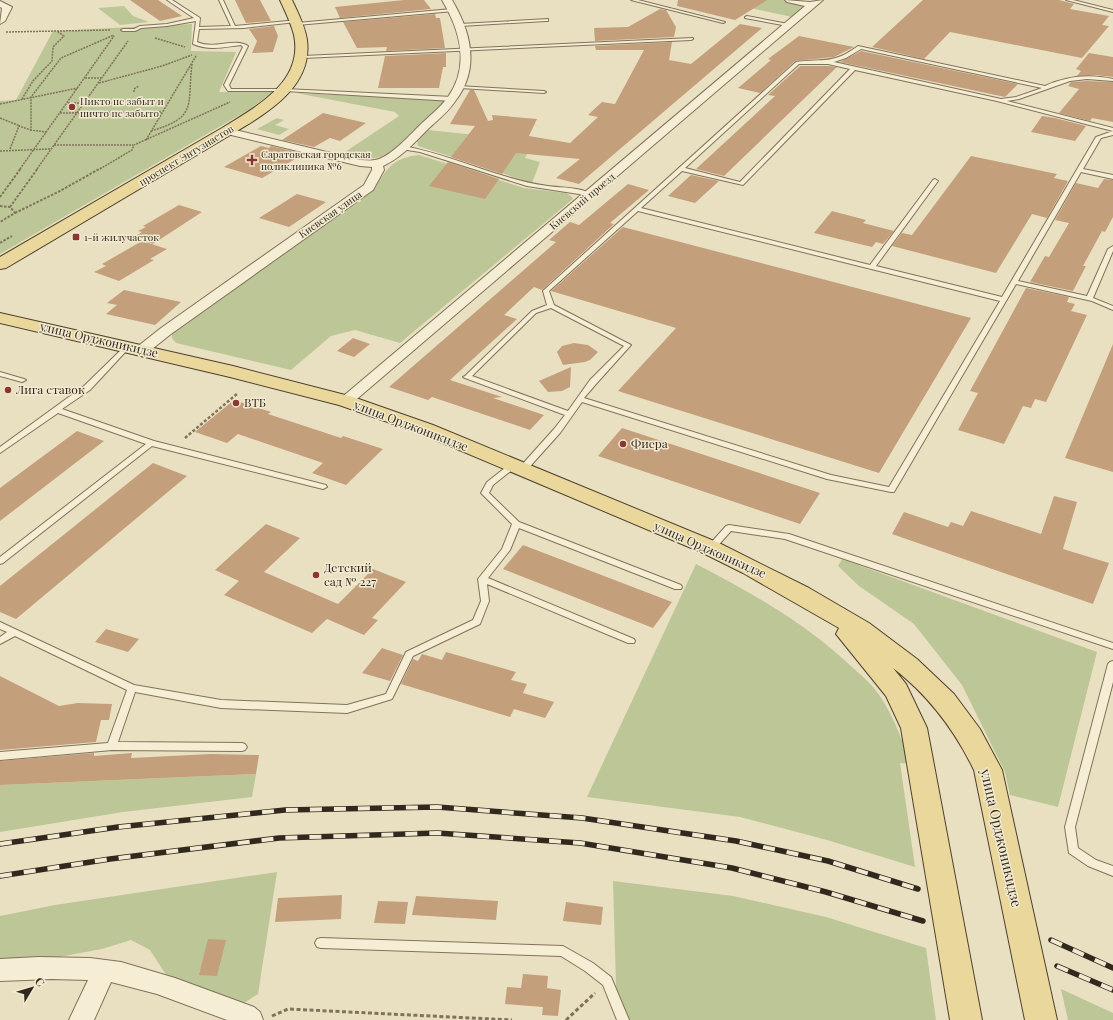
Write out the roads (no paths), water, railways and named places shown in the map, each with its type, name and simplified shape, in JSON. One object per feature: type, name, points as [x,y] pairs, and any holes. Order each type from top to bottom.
[{"type":"main road","name":"проспект Энтузиастов","points":[[0,264],[228,131],[260,110],[285,90],[292,82],[303,57],[302,40],[286,0]]},
{"type":"main road","name":"улица Орджоникидзе","points":[[0,318],[135,348],[346,401],[426,430],[711,548],[751,567],[801,594],[860,629],[908,666],[945,701],[970,736],[988,770],[1041,1020]]},
{"type":"main road","name":"улица Орджоникидзе","points":[[801,594],[842,628],[872,659],[897,690],[914,728],[966,1020]]},
{"type":"street","points":[[790,0],[815,2]]},
{"type":"street","name":"Киевский проезд","points":[[346,401],[590,195],[815,2]]},
{"type":"street","points":[[0,4],[7,7],[0,21]]},
{"type":"street","points":[[228,131],[360,163],[377,164],[391,159],[453,99],[460,87],[467,68],[467,50],[460,25],[450,5]]},
{"type":"street","name":"Киевская улица","points":[[135,348],[166,331],[369,187],[378,170],[377,164]]},
{"type":"street","points":[[0,970],[63,967],[104,970],[147,980],[260,1019]]},
{"type":"street","points":[[81,1020],[104,970]]},
{"type":"lane","points":[[169,0],[198,19]]},
{"type":"lane","points":[[221,0],[233,26]]},
{"type":"lane","points":[[633,0],[723,22]]},
{"type":"lane","points":[[1068,0],[1113,10]]},
{"type":"lane","points":[[197,28],[233,26],[244,27],[296,23],[450,5]]},
{"type":"lane","points":[[747,16],[788,25]]},
{"type":"lane","points":[[198,19],[195,43],[200,46],[246,46],[226,85],[230,90],[285,90],[453,99]]},
{"type":"lane","points":[[123,30],[134,31],[140,27],[167,25],[198,19]]},
{"type":"lane","points":[[460,25],[546,20]]},
{"type":"lane","points":[[303,57],[691,39]]},
{"type":"lane","points":[[550,306],[546,291],[798,63],[828,62],[846,58],[860,47],[1046,88]]},
{"type":"lane","points":[[828,62],[998,100],[1113,130]]},
{"type":"lane","points":[[681,168],[741,184],[854,68]]},
{"type":"lane","points":[[998,100],[1017,98],[1071,79],[1101,77],[1113,80]]},
{"type":"lane","points":[[460,87],[544,92]]},
{"type":"lane","points":[[580,399],[830,477],[890,490],[1004,300],[1099,137],[1113,133]]},
{"type":"lane","points":[[404,148],[421,151],[529,185],[590,195]]},
{"type":"lane","points":[[1080,170],[1113,177]]},
{"type":"lane","points":[[872,267],[935,181]]},
{"type":"lane","points":[[636,209],[1004,300]]},
{"type":"lane","points":[[1089,299],[1111,249],[1113,248]]},
{"type":"lane","points":[[1014,282],[1089,299],[1113,308]]},
{"type":"lane","points":[[569,414],[467,378],[534,312],[550,306],[628,345],[593,382],[557,431],[517,468],[490,484],[485,493],[516,524],[678,587]]},
{"type":"lane","points":[[0,451],[87,388],[135,348]]},
{"type":"lane","points":[[0,374],[22,380]]},
{"type":"lane","points":[[56,410],[151,443],[322,487]]},
{"type":"lane","points":[[0,561],[151,443]]},
{"type":"lane","points":[[0,625],[132,688],[220,704],[347,709],[389,697],[408,654],[477,622],[485,601],[482,579],[506,550],[516,524]]},
{"type":"lane","points":[[711,548],[729,528],[786,536],[1113,646]]},
{"type":"lane","points":[[482,579],[631,641]]},
{"type":"lane","points":[[0,641],[14,632]]},
{"type":"lane","points":[[1113,664],[1070,827],[1073,850],[1092,863],[1113,871]]},
{"type":"lane","points":[[112,746],[132,688]]},
{"type":"lane","points":[[0,756],[112,746],[242,747]]},
{"type":"lane","points":[[321,943],[563,951],[589,967],[607,981],[623,1020]]},
{"type":"railway","points":[[0,844],[118,827],[285,810],[437,807],[582,818],[736,841],[828,861],[918,889]]},
{"type":"railway","points":[[0,876],[110,859],[279,838],[437,833],[580,843],[732,868],[826,892],[923,921]]},
{"type":"railway","points":[[1051,940],[1113,968]]},
{"type":"railway","points":[[1057,966],[1113,990]]},
{"type":"place","name":"Никто не забыт и ничто не забыто","points":[[72,107]]},
{"type":"place","name":"Саратовская городская поликлиника №6","points":[[252,160]]},
{"type":"place","name":"1-й жилучасток","points":[[76,237]]},
{"type":"place","name":"Лига ставок","points":[[8,390]]},
{"type":"place","name":"ВТБ","points":[[236,403]]},
{"type":"place","name":"Фиера","points":[[623,444]]},
{"type":"place","name":"Детский сад № 227","points":[[316,575]]}]
